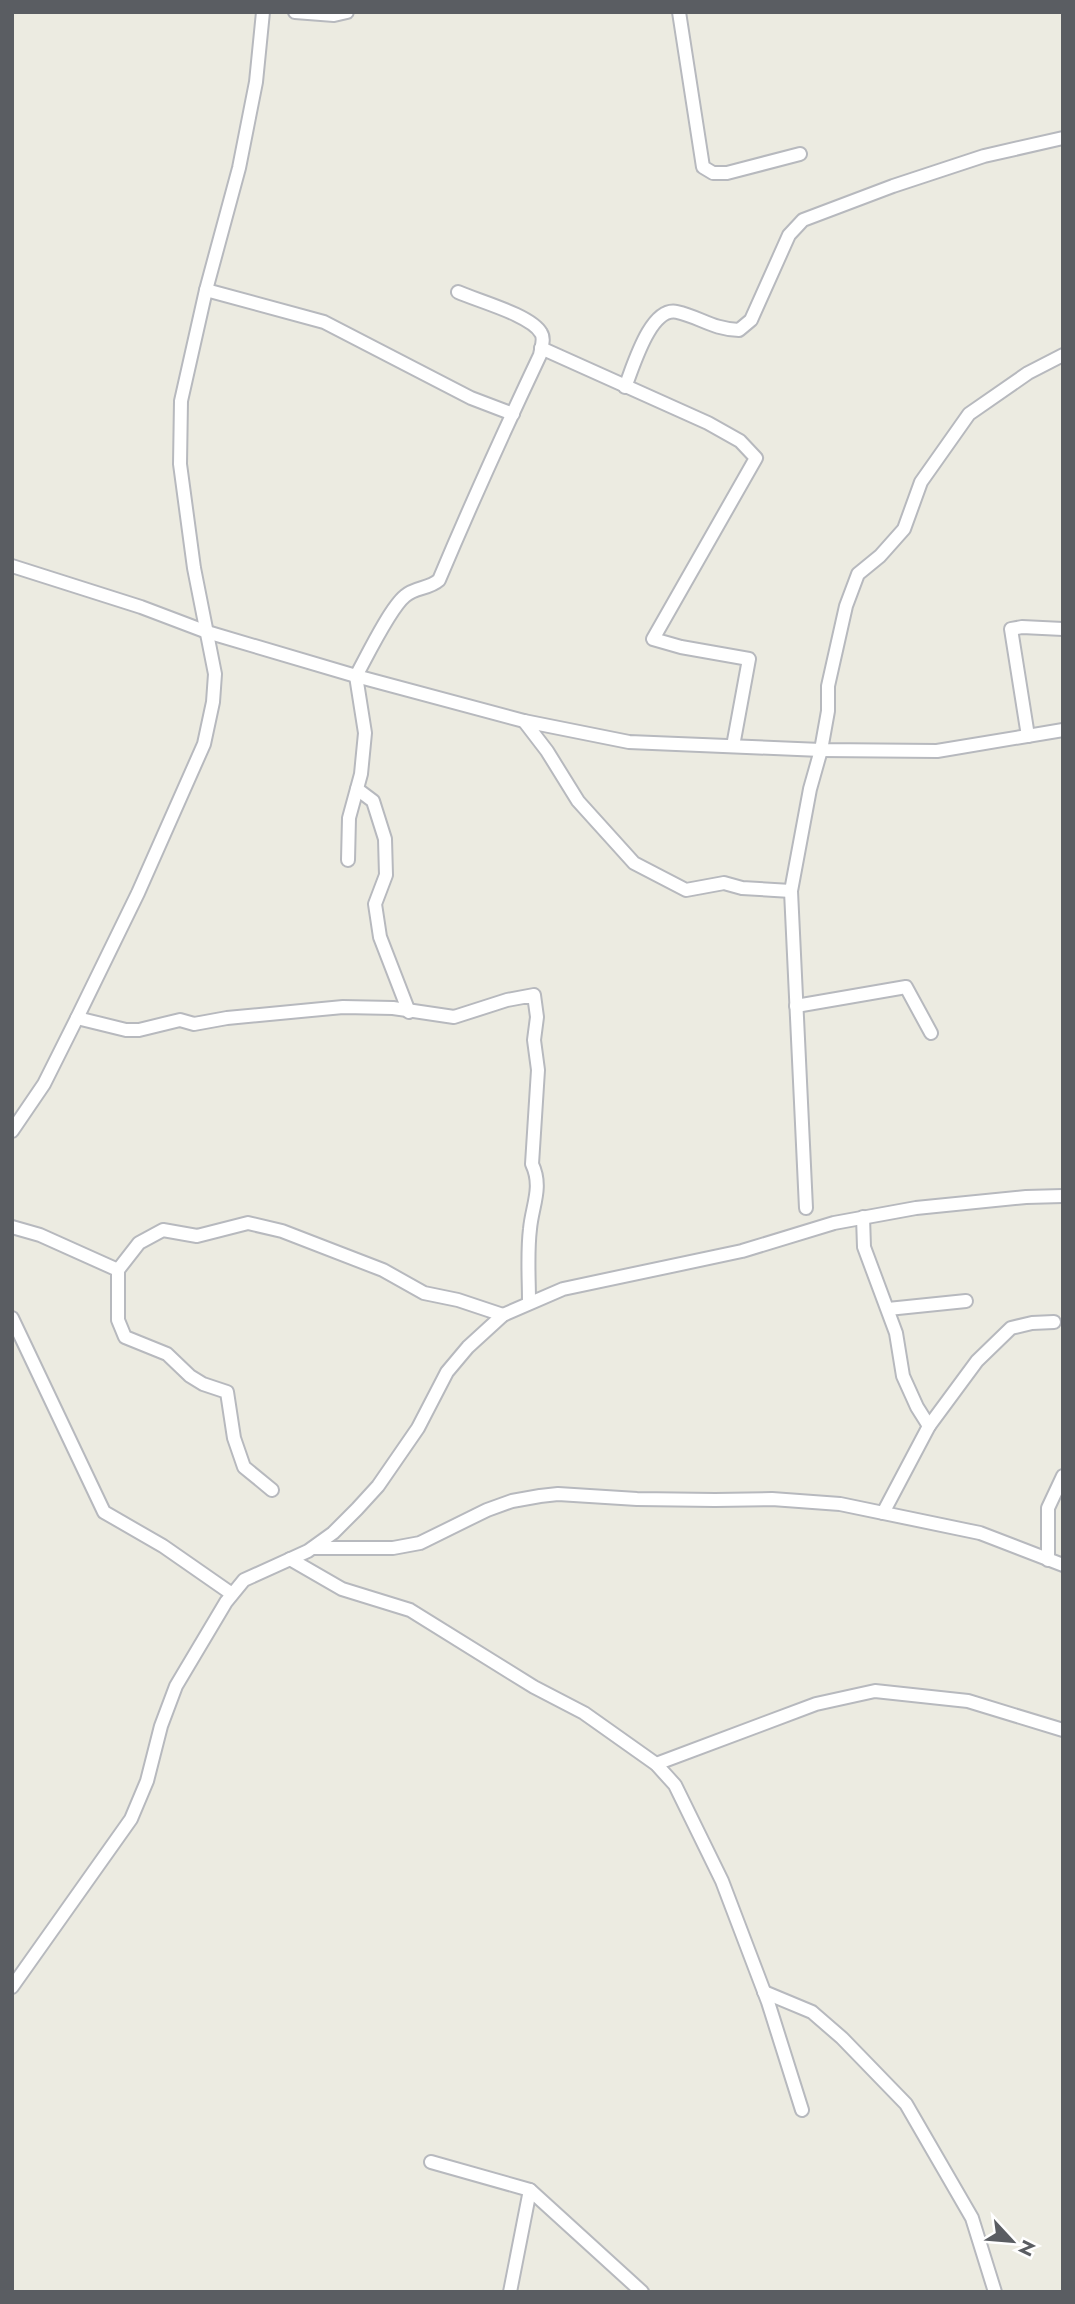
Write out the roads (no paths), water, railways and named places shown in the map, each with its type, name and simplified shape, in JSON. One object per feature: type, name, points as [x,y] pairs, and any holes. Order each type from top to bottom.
[{"type":"street","points":[[12,1131],[44,1084],[77,1018],[138,893],[204,744],[213,702],[215,674],[194,568],[180,464],[181,401],[206,290],[239,168],[256,82],[263,12]]},
{"type":"street","points":[[295,12],[334,15],[347,12]]},
{"type":"street","points":[[679,12],[703,167],[713,173],[727,173],[800,154]]},
{"type":"street","points":[[625,387],[653,323],[662,315],[675,311],[721,330],[739,330],[751,320],[789,235],[803,220],[984,156],[1063,138]]},
{"type":"street","points":[[206,290],[324,322],[471,398],[513,414]]},
{"type":"street","points":[[348,860],[349,818],[361,774],[365,733],[356,677],[403,597],[417,589],[432,586],[439,580],[543,342],[541,333],[518,314],[458,292]]},
{"type":"street","points":[[541,348],[708,423],[740,441],[756,458],[653,639],[749,659],[733,746]]},
{"type":"street","points":[[806,1208],[791,891],[810,789],[821,750],[828,710],[828,685],[846,606],[858,574],[880,556],[904,529],[921,482],[969,414],[1028,373],[1063,355]]},
{"type":"street","points":[[12,566],[141,607],[206,632],[356,677],[524,721],[629,741],[821,750],[937,751],[1063,730]]},
{"type":"street","points":[[1028,736],[1011,628],[1063,629]]},
{"type":"street","points":[[524,721],[547,751],[578,801],[634,863],[686,890],[724,883],[742,888],[791,891]]},
{"type":"street","points":[[357,789],[373,802],[385,839],[386,875],[375,904],[380,937],[409,1012]]},
{"type":"street","points":[[796,1006],[906,987],[931,1033]]},
{"type":"street","points":[[77,1018],[126,1030],[139,1030],[180,1020],[194,1024],[227,1018],[330,1008],[393,1008],[454,1017],[507,1000],[534,995],[537,1017],[534,1040],[538,1070],[532,1164],[538,1190],[530,1229],[529,1302]]},
{"type":"street","points":[[12,1987],[131,1819],[147,1781],[161,1726],[176,1686],[232,1594],[244,1580],[313,1548],[333,1533],[378,1486],[418,1429],[447,1373],[468,1347],[503,1315],[563,1289],[741,1251],[834,1223],[916,1208],[1063,1196]]},
{"type":"street","points":[[863,1217],[864,1247],[896,1333],[903,1376],[929,1426]]},
{"type":"street","points":[[272,1490],[244,1468],[234,1438],[227,1392],[197,1380],[167,1354],[125,1337],[118,1320],[118,1270],[139,1242],[163,1230],[197,1236],[248,1223],[282,1231],[383,1270],[424,1293],[458,1300],[503,1315]]},
{"type":"street","points":[[12,1227],[40,1235],[118,1270]]},
{"type":"street","points":[[888,1309],[966,1301]]},
{"type":"street","points":[[12,1318],[104,1512],[163,1546],[232,1594]]},
{"type":"street","points":[[883,1513],[929,1426],[977,1361],[1011,1328],[1054,1322]]},
{"type":"street","points":[[1048,1560],[1048,1508],[1063,1476]]},
{"type":"street","points":[[313,1548],[393,1548],[421,1542],[512,1501],[558,1494],[637,1499],[802,1500],[840,1504],[980,1533],[1063,1565]]},
{"type":"street","points":[[290,1559],[342,1590],[410,1610],[534,1687],[584,1713],[656,1764],[675,1785],[722,1881],[764,1992],[803,2110]]},
{"type":"street","points":[[656,1764],[816,1704],[875,1691],[968,1701],[1063,1730]]},
{"type":"street","points":[[764,1992],[812,2012],[842,2038],[906,2104],[972,2218],[995,2292]]},
{"type":"street","points":[[431,2161],[530,2190],[642,2292]]},
{"type":"street","points":[[510,2292],[530,2190]]}]
